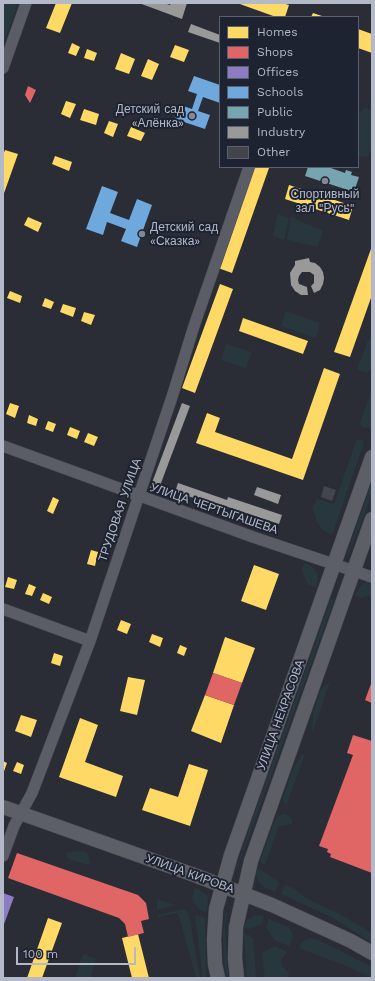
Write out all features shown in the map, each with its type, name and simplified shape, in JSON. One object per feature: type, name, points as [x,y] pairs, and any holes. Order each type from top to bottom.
[{"type":"main road","name":"УЛИЦА НЕКРАСОВА","points":[[218,978],[214,964],[216,908],[231,855],[372,457]]},
{"type":"main road","name":"УЛИЦА НЕКРАСОВА","points":[[237,978],[235,936],[242,894],[253,854],[372,519]]},
{"type":"main road","name":"УЛИЦА КИРОВА","points":[[3,807],[272,905],[350,941],[372,953]]},
{"type":"street","points":[[3,68],[26,3]]},
{"type":"street","name":"ТРУДОВАЯ УЛИЦА","points":[[3,856],[9,839],[36,782],[90,641],[172,397],[194,326],[249,168]]},
{"type":"street","name":"УЛИЦА ЧЕРТЫГАШЕВА","points":[[3,446],[253,537],[372,577]]},
{"type":"street","points":[[3,609],[90,641]]},
{"type":"shaded area","points":[[3,3],[18,3],[3,45]]},
{"type":"shaded area","points":[[365,108],[372,110],[372,147],[368,156],[362,157],[359,156],[359,113]]},
{"type":"shaded area","points":[[278,214],[289,218],[284,240],[273,236]]},
{"type":"shaded area","points":[[291,217],[323,231],[317,247],[287,240]]},
{"type":"shaded area","points":[[286,311],[320,323],[316,338],[281,326]]},
{"type":"shaded area","points":[[372,339],[372,365],[370,371],[366,372],[357,370],[368,340]]},
{"type":"shaded area","points":[[226,344],[252,352],[246,368],[221,360]]},
{"type":"shaded area","points":[[372,389],[372,427],[366,428],[362,427],[360,423]]},
{"type":"shaded area","points":[[360,439],[363,440],[364,443],[332,535],[324,531],[317,523],[313,508],[317,498],[334,505],[356,441]]},
{"type":"shaded area","points":[[372,481],[372,494],[347,557],[347,554]]},
{"type":"shaded area","points":[[304,563],[312,566],[317,573],[318,578],[316,588],[309,585],[306,581],[302,569]]},
{"type":"shaded area","points":[[367,582],[372,582],[371,595],[362,598],[355,595],[360,587]]},
{"type":"shaded area","points":[[331,599],[334,600],[237,870],[236,869],[249,829]]},
{"type":"shaded area","points":[[330,682],[312,731],[313,714],[319,694],[323,687]]},
{"type":"shaded area","points":[[303,754],[305,754],[286,806],[283,798],[293,769]]},
{"type":"shaded area","points":[[283,814],[288,815],[292,820],[292,824],[279,826],[265,865],[260,862],[274,822],[277,817]]},
{"type":"shaded area","points":[[83,851],[88,854],[89,865],[71,860],[66,854],[68,852]]},
{"type":"shaded area","points":[[258,868],[277,880],[279,883],[275,892],[259,883],[256,875]]},
{"type":"shaded area","points":[[285,885],[295,889],[306,898],[343,916],[372,933],[372,943],[335,919],[281,894]]},
{"type":"shaded area","points":[[195,888],[207,895],[208,903],[206,912],[198,909],[192,897]]},
{"type":"shaded area","points":[[157,899],[175,905],[157,910]]},
{"type":"shaded area","points":[[185,909],[189,915],[200,978],[196,978],[177,913],[158,917],[158,915]]},
{"type":"shaded area","points":[[226,912],[225,933],[228,978],[226,978],[223,935]]},
{"type":"shaded area","points":[[198,915],[205,918],[206,978],[203,978],[195,916]]},
{"type":"shaded area","points":[[255,915],[264,916],[261,924],[250,929],[244,927],[247,920]]},
{"type":"shaded area","points":[[269,919],[288,927],[292,932],[293,937],[289,946],[274,940],[266,927]]},
{"type":"shaded area","points":[[244,933],[253,938],[256,978],[247,978]]},
{"type":"shaded area","points":[[311,938],[316,939],[372,967],[372,978],[344,965],[298,948],[302,942]]},
{"type":"shaded area","points":[[275,946],[287,952],[281,960],[282,966],[289,973],[288,978],[265,978],[262,953]]},
{"type":"shaded area","points":[[83,954],[96,959],[90,978],[75,978]]},
{"type":"building: Homes","points":[[56,3],[72,3],[60,33],[46,28]]},
{"type":"building: Homes","points":[[237,3],[282,3],[289,5],[285,16],[273,16]]},
{"type":"building: Homes","points":[[313,13],[322,16],[312,16]]},
{"type":"building: Homes","points":[[359,29],[372,34],[372,53],[359,48]]},
{"type":"building: Homes","points":[[72,43],[80,47],[76,56],[68,53]]},
{"type":"building: Homes","points":[[175,45],[189,50],[184,62],[170,57]]},
{"type":"building: Homes","points":[[87,49],[97,53],[94,61],[84,58]]},
{"type":"building: Homes","points":[[121,53],[135,59],[129,74],[115,69]]},
{"type":"building: Homes","points":[[148,59],[159,64],[152,80],[141,76]]},
{"type":"building: Homes","points":[[66,101],[76,104],[70,118],[61,114]]},
{"type":"building: Homes","points":[[84,109],[99,114],[96,125],[80,120]]},
{"type":"building: Homes","points":[[109,121],[118,124],[113,137],[104,133]]},
{"type":"building: Homes","points":[[131,127],[145,133],[141,141],[127,136]]},
{"type":"building: Homes","points":[[5,150],[18,154],[3,196],[3,155]]},
{"type":"building: Homes","points":[[55,156],[72,162],[69,171],[52,164]]},
{"type":"building: Homes","points":[[254,168],[269,168],[232,273],[218,268]]},
{"type":"building: Homes","points":[[289,185],[353,206],[349,220],[285,199]]},
{"type":"building: Homes","points":[[28,217],[42,223],[38,232],[24,225]]},
{"type":"building: Homes","points":[[372,246],[372,295],[350,357],[334,352]]},
{"type":"building: Homes","points":[[220,284],[233,289],[195,393],[182,388]]},
{"type":"building: Homes","points":[[10,291],[22,296],[20,303],[7,298]]},
{"type":"building: Homes","points":[[45,298],[54,302],[51,309],[42,306]]},
{"type":"building: Homes","points":[[63,304],[76,308],[73,317],[60,312]]},
{"type":"building: Homes","points":[[84,312],[95,315],[91,325],[81,321]]},
{"type":"building: Homes","points":[[243,318],[308,341],[303,354],[239,331]]},
{"type":"building: Homes","points":[[324,368],[340,374],[303,480],[196,443],[207,413],[220,418],[215,432],[292,459]]},
{"type":"building: Homes","points":[[10,403],[19,406],[15,418],[6,414]]},
{"type":"building: Homes","points":[[29,415],[38,419],[36,426],[27,423]]},
{"type":"building: Homes","points":[[48,421],[56,424],[53,432],[45,429]]},
{"type":"building: Homes","points":[[70,427],[80,431],[77,439],[67,435]]},
{"type":"building: Homes","points":[[88,433],[98,437],[94,446],[84,442]]},
{"type":"building: Homes","points":[[53,497],[59,500],[53,514],[47,511]]},
{"type":"building: Homes","points":[[91,550],[98,552],[95,566],[87,564]]},
{"type":"building: Homes","points":[[254,565],[279,574],[266,610],[241,601]]},
{"type":"building: Homes","points":[[8,577],[17,580],[14,589],[5,587]]},
{"type":"building: Homes","points":[[29,584],[36,587],[32,596],[25,594]]},
{"type":"building: Homes","points":[[43,593],[52,597],[49,604],[40,600]]},
{"type":"building: Homes","points":[[121,620],[131,624],[127,634],[117,630]]},
{"type":"building: Homes","points":[[152,634],[163,638],[160,647],[149,642]]},
{"type":"building: Homes","points":[[225,637],[255,648],[242,683],[213,673]]},
{"type":"building: Homes","points":[[180,645],[187,648],[184,656],[177,653]]},
{"type":"building: Homes","points":[[54,653],[63,656],[60,666],[51,663]]},
{"type":"building: Homes","points":[[128,677],[145,680],[137,715],[120,711]]},
{"type":"building: Homes","points":[[205,695],[234,705],[221,743],[191,731]]},
{"type":"building: Homes","points":[[21,715],[37,720],[31,737],[15,731]]},
{"type":"building: Homes","points":[[80,718],[98,725],[85,762],[123,776],[116,797],[59,777]]},
{"type":"building: Homes","points":[[3,761],[7,763],[3,774]]},
{"type":"building: Homes","points":[[17,762],[24,765],[21,774],[13,771]]},
{"type":"building: Homes","points":[[189,764],[208,770],[190,826],[142,810],[150,788],[178,797]]},
{"type":"building: Homes","points":[[48,918],[62,923],[42,978],[27,978]]},
{"type":"building: Homes","points":[[138,934],[149,978],[132,978],[122,938]]},
{"type":"building: Shops","points":[[28,86],[36,90],[30,103],[25,95]]},
{"type":"building: Shops","points":[[262,522],[270,524],[268,530],[260,527]]},
{"type":"building: Shops","points":[[213,673],[242,683],[234,705],[205,695]]},
{"type":"building: Shops","points":[[372,681],[372,703],[365,700]]},
{"type":"building: Shops","points":[[353,735],[372,741],[372,873],[330,857],[331,854],[327,852],[328,849],[319,846],[353,755],[347,753]]},
{"type":"building: Shops","points":[[17,853],[138,895],[146,903],[149,919],[141,921],[144,933],[128,937],[125,924],[119,918],[8,878]]},
{"type":"building: Offices","points":[[3,893],[14,897],[3,927]]},
{"type":"building: Schools","points":[[194,76],[219,85],[219,103],[203,97],[198,111],[210,115],[205,129],[175,119],[180,105],[192,109],[197,94],[188,91]]},
{"type":"building: Schools","points":[[102,186],[118,192],[110,213],[129,220],[137,199],[152,205],[137,247],[121,241],[126,229],[107,222],[103,235],[86,229]]},
{"type":"building: Public","points":[[308,168],[331,168],[345,173],[346,170],[352,172],[351,175],[359,177],[354,192],[305,176]]},
{"type":"building: Industry","points":[[139,3],[164,3],[170,5],[171,3],[187,3],[182,19]]},
{"type":"building: Industry","points":[[191,24],[219,35],[219,43],[188,32]]},
{"type":"building: Industry","points":[[309,258],[310,262],[315,263],[323,272],[323,284],[320,290],[314,293],[311,286],[314,283],[314,275],[310,272],[302,272],[298,280],[299,284],[307,287],[308,295],[301,295],[295,291],[291,285],[290,273],[295,265],[295,261]]},
{"type":"building: Industry","points":[[182,403],[190,406],[158,491],[150,488]]},
{"type":"building: Industry","points":[[178,483],[227,500],[228,497],[282,515],[279,524],[225,506],[224,509],[204,502],[203,506],[195,503],[197,499],[175,492]]},
{"type":"building: Industry","points":[[257,487],[281,495],[278,504],[254,495]]},
{"type":"building: Other","points":[[324,486],[336,490],[332,501],[321,497]]},
{"type":"place","name":"Детский сад «Алёнка»","points":[[192,116]]},
{"type":"place","name":"Спортивный зал \"Русь\"","points":[[325,181]]},
{"type":"place","name":"Детский сад «Сказка»","points":[[142,234]]}]
